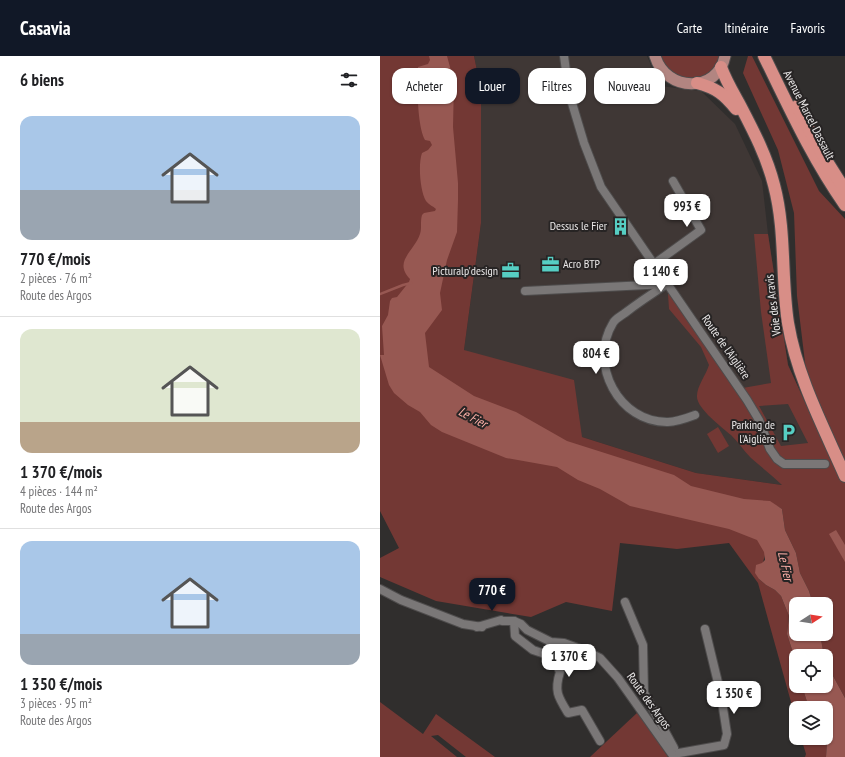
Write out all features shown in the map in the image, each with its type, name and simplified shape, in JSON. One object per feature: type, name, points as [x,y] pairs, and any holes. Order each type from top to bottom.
[{"type":"highway","name":"Avenue Marcel Dassault","points":[[764,56],[808,146],[827,179],[845,205]]},
{"type":"highway","name":"Avenue Marcel Dassault","points":[[772,56],[821,152],[845,190]]},
{"type":"highway","points":[[723,61],[728,83],[751,127]]},
{"type":"highway","points":[[697,83],[721,93],[751,127]]},
{"type":"highway","name":"Voie des Aravis","points":[[751,127],[769,167],[777,197],[785,302],[794,351],[807,387],[845,476]]},
{"type":"main road","points":[[655,56],[661,69],[671,79],[684,84],[697,83],[710,78],[723,61]]},
{"type":"street","name":"Route de l'Aiglière","points":[[564,56],[569,93],[584,142],[601,187],[750,405],[759,420],[770,449],[777,459],[784,464],[825,464]]},
{"type":"street","points":[[654,264],[701,230],[673,181]]},
{"type":"street","points":[[525,292],[668,284]]},
{"type":"street","points":[[668,284],[638,303],[614,322],[606,340],[604,362],[608,379],[613,391],[631,410],[636,413],[646,418],[668,422],[695,415]]},
{"type":"street","points":[[380,589],[408,603],[463,624],[478,627],[501,620],[517,623],[515,636],[533,650],[554,659],[560,672],[557,682],[557,691],[561,702],[568,713],[582,710],[600,741]]},
{"type":"street","points":[[625,602],[643,645],[644,693],[676,755],[724,745],[727,734],[721,695],[706,629]]},
{"type":"street","name":"Route des Argos","points":[[517,623],[526,623],[533,628],[537,634],[551,642],[564,644],[586,651],[600,658],[618,678],[676,755]]},
{"type":"shaded area","points":[[380,56],[474,56],[476,68],[465,68],[465,104],[481,104],[481,223],[464,350],[574,380],[582,437],[696,473],[782,485],[751,458],[731,435],[705,412],[701,406],[698,401],[697,392],[709,365],[701,347],[669,309],[668,294],[670,291],[737,389],[771,383],[761,312],[754,234],[768,234],[788,365],[816,426],[807,379],[797,296],[794,213],[778,150],[743,73],[748,56],[752,56],[819,191],[845,219],[845,698],[833,676],[833,649],[823,649],[821,641],[833,641],[833,597],[811,597],[800,573],[796,553],[785,530],[782,509],[777,506],[759,579],[781,596],[789,616],[787,634],[792,649],[789,649],[789,693],[804,693],[807,701],[791,701],[758,583],[729,543],[677,549],[620,543],[612,611],[566,602],[531,617],[436,601],[380,577],[380,558],[399,548],[380,511]],"holes":[[[788,404],[808,443],[781,446],[759,406]]]},
{"type":"shaded area","points":[[474,56],[647,56],[652,68],[594,68],[594,104],[665,104],[665,87],[701,91],[735,124],[762,181],[768,234],[788,365],[816,429],[782,485],[696,473],[582,437],[464,350],[481,223],[481,104],[520,104],[520,68],[476,68]]},
{"type":"shaded area","points":[[660,56],[720,56],[716,66],[711,72],[700,78],[687,79],[675,76],[670,72],[664,65]]},
{"type":"shaded area","points":[[718,427],[729,446],[718,453],[707,434]]},
{"type":"shaded area","points":[[380,702],[423,734],[436,714],[495,757],[466,757],[438,735],[431,736],[457,757],[380,757]]},
{"type":"shaded area","points":[[638,712],[668,757],[590,757]]},
{"type":"shaded area","points":[[803,745],[827,745],[826,757],[805,757],[806,754]]},
{"type":"water","points":[[429,56],[447,56],[450,68],[418,68],[428,64],[430,60]]},
{"type":"water","name":"Le Fier","points":[[418,104],[454,104],[453,127],[458,183],[457,232],[447,260],[440,293],[442,310],[425,333],[429,367],[474,396],[516,412],[567,441],[674,475],[691,486],[744,499],[770,501],[782,509],[785,530],[796,553],[800,573],[811,597],[789,597],[789,616],[781,596],[759,579],[755,573],[756,565],[765,560],[764,552],[757,540],[729,529],[630,506],[600,489],[578,480],[557,467],[506,458],[442,432],[431,425],[420,412],[408,405],[394,393],[389,385],[380,355],[384,355],[382,326],[388,315],[390,301],[392,298],[397,297],[409,282],[410,279],[405,273],[404,262],[406,256],[420,234],[422,215],[424,213],[435,211],[436,209],[426,201],[422,191],[420,170],[422,153],[428,150],[432,145],[430,141],[425,140],[420,125]]},
{"type":"water","points":[[836,530],[845,545],[845,562],[829,534]]},
{"type":"water","points":[[789,616],[789,640],[787,634]]},
{"type":"water","points":[[789,641],[821,641],[823,649],[792,649]]},
{"type":"water","points":[[833,676],[845,698],[845,757],[826,757],[827,745],[833,745],[833,701],[807,701],[804,693],[833,693]]},
{"type":"waterway","points":[[380,294],[411,283]]},
{"type":"place","name":"Dessus le Fier","points":[[620,226]]},
{"type":"place","name":"Acro BTP","points":[[550,264]]},
{"type":"place","name":"Picturalp'design","points":[[511,271]]},
{"type":"place","name":"Parking de l'Aiglière","points":[[788,432]]}]
